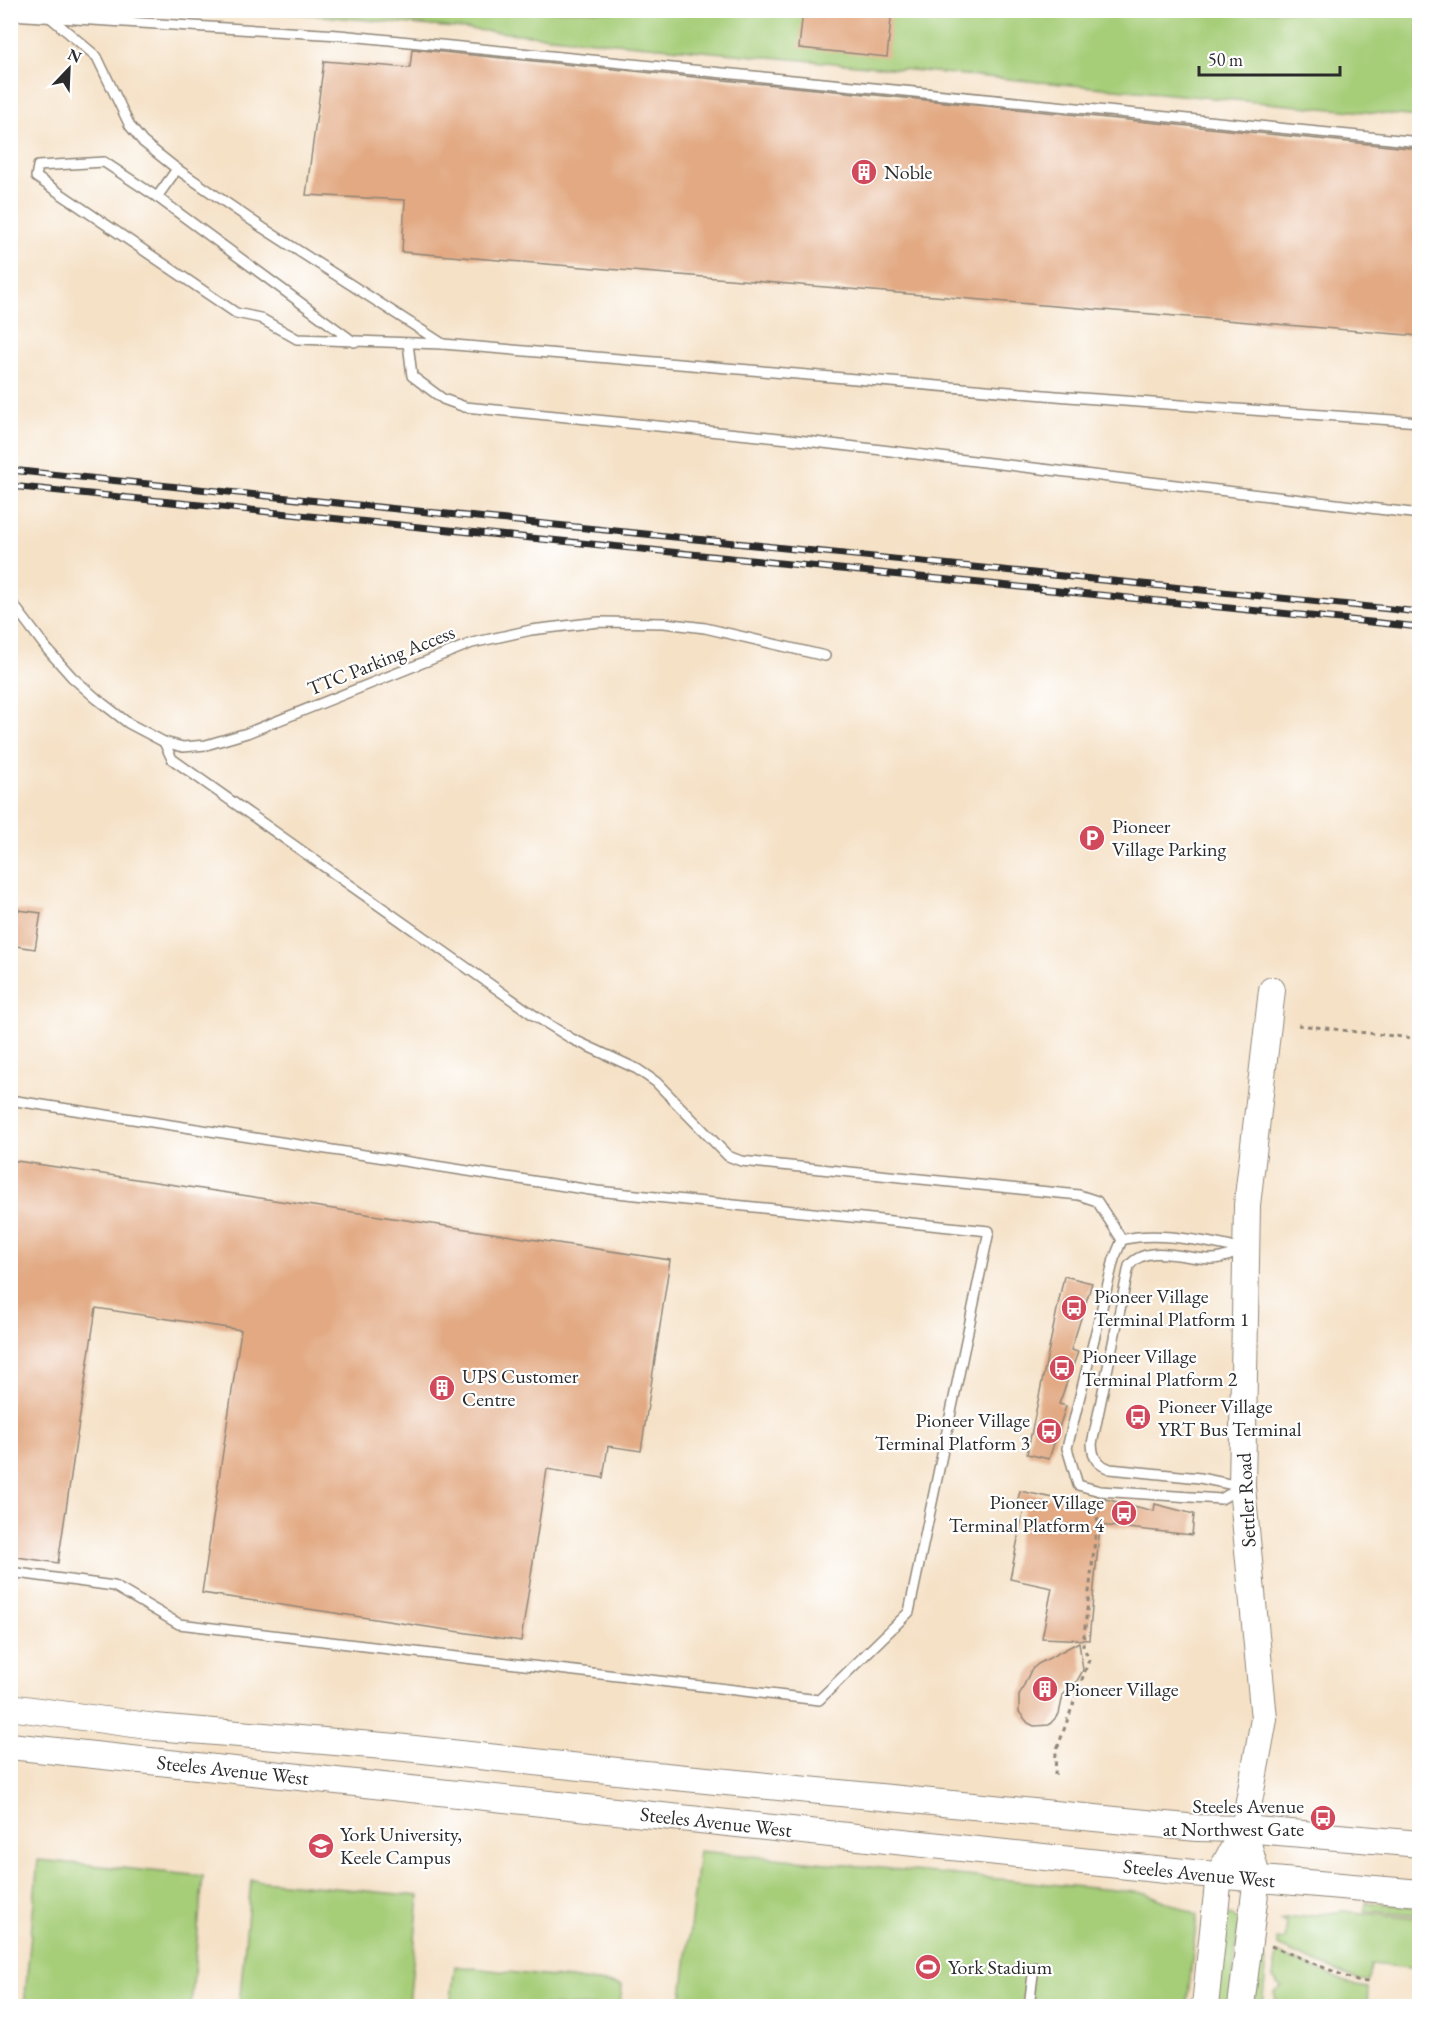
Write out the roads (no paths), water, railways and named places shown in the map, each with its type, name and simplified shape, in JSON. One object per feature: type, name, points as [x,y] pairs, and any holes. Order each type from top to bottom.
[{"type":"main road","name":"Settler Road","points":[[1244,1829],[1264,1719],[1242,1487],[1245,1250],[1247,1205],[1272,990]]},
{"type":"main road","name":"Steeles Avenue West","points":[[10,1707],[155,1727],[396,1747],[645,1774],[1197,1828],[1244,1829],[1419,1844]]},
{"type":"main road","name":"Steeles Avenue West","points":[[10,1746],[1219,1875],[1419,1893]]},
{"type":"main road","points":[[1205,2007],[1219,1875],[1244,1829]]},
{"type":"main road","points":[[1241,2007],[1257,1878],[1244,1829]]},
{"type":"lane","points":[[10,15],[339,35],[1419,142]]},
{"type":"lane","points":[[51,18],[97,57],[130,126],[143,142],[177,170],[443,344]]},
{"type":"lane","points":[[354,342],[157,197],[104,162],[38,166],[36,177],[220,305],[236,313],[260,318],[297,339],[354,342],[443,344],[1068,397],[1419,422]]},
{"type":"lane","points":[[157,197],[177,170]]},
{"type":"lane","points":[[408,343],[412,376],[443,399],[465,407],[789,439],[1419,514]]},
{"type":"lane","name":"TTC Parking Access","points":[[10,600],[72,677],[128,723],[164,742],[183,747],[206,745],[247,733],[472,643],[531,630],[599,622],[664,623],[705,628],[825,656]]},
{"type":"lane","points":[[164,742],[172,759],[535,1016],[572,1039],[637,1069],[656,1082],[728,1156],[750,1162],[1079,1195],[1097,1201],[1122,1240]]},
{"type":"lane","points":[[10,1100],[597,1191],[989,1231],[909,1612],[819,1700],[179,1624],[114,1586],[10,1572]]},
{"type":"lane","points":[[1122,1240],[1140,1236],[1216,1243],[1245,1250]]},
{"type":"lane","points":[[1122,1240],[1114,1259],[1067,1448],[1078,1485],[1100,1491],[1221,1499],[1242,1487]]},
{"type":"lane","points":[[1242,1487],[1200,1478],[1110,1469],[1100,1465],[1093,1457],[1092,1444],[1129,1266],[1134,1259],[1148,1253],[1215,1259],[1245,1250]]},
{"type":"lane","points":[[1029,2007],[1034,1967]]},
{"type":"railway","points":[[10,470],[1420,612]]},
{"type":"railway","points":[[10,486],[1420,627]]},
{"type":"place","name":"Noble","points":[[864,172]]},
{"type":"place","name":"Pioneer Village Parking","points":[[1092,838]]},
{"type":"place","name":"Pioneer Village Terminal Platform 1","points":[[1074,1308]]},
{"type":"place","name":"Pioneer Village Terminal Platform 2","points":[[1062,1368]]},
{"type":"place","name":"UPS Customer Centre","points":[[442,1388]]},
{"type":"place","name":"Pioneer Village YRT Bus Terminal","points":[[1138,1417]]},
{"type":"place","name":"Pioneer Village Terminal Platform 3","points":[[1049,1431]]},
{"type":"place","name":"Pioneer Village Terminal Platform 4","points":[[1124,1513]]},
{"type":"place","name":"Pioneer Village","points":[[1045,1689]]},
{"type":"place","name":"Steeles Avenue at Northwest Gate","points":[[1323,1818]]},
{"type":"place","name":"York University, Keele Campus","points":[[321,1846]]},
{"type":"place","name":"York Stadium","points":[[928,1967]]}]
